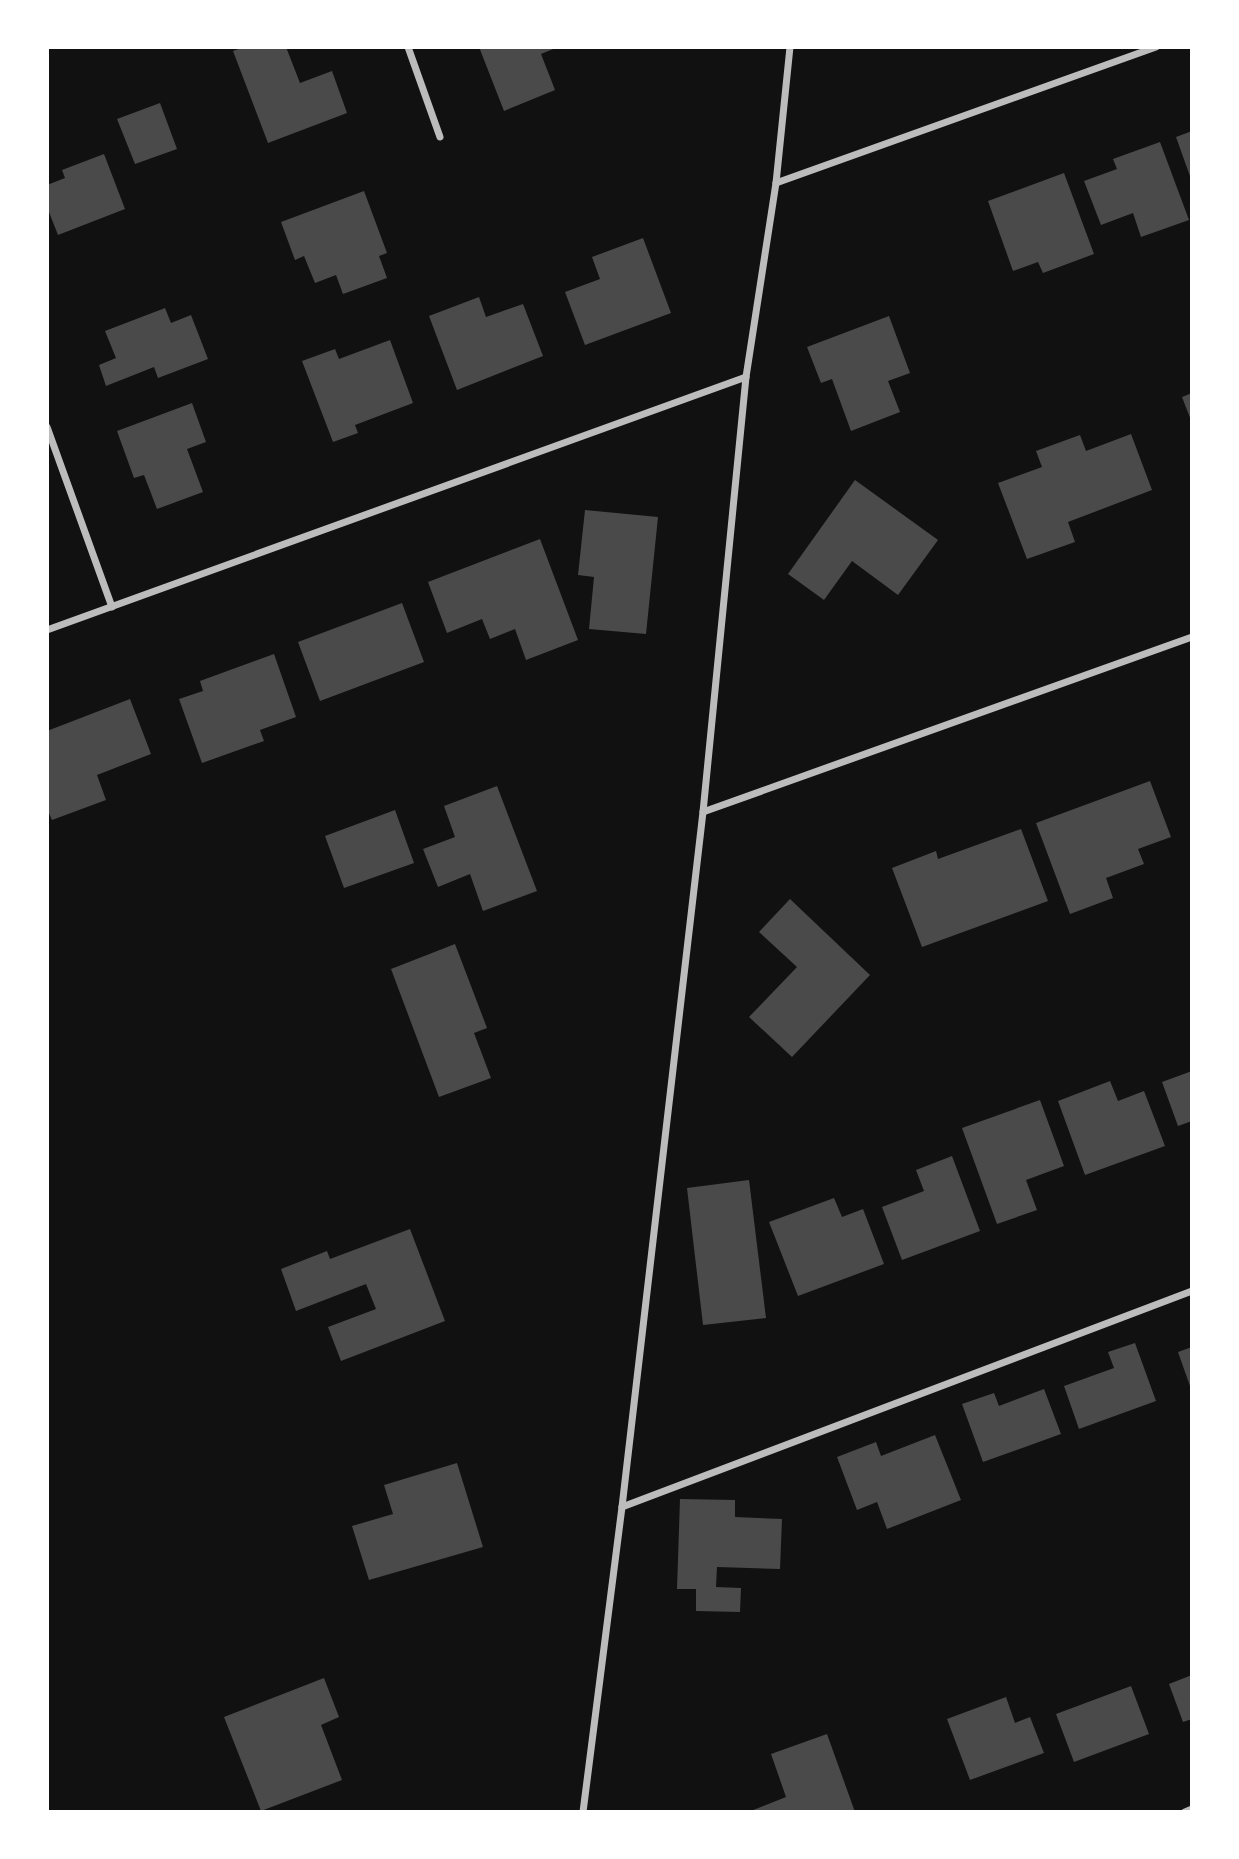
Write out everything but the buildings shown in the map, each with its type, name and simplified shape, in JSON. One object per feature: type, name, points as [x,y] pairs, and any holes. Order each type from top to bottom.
[{"type":"street","points":[[408,47],[440,136]]},
{"type":"street","points":[[583,1812],[704,812],[746,377],[776,183],[790,47]]},
{"type":"street","points":[[776,183],[1156,47]]},
{"type":"street","points":[[47,630],[746,377]]},
{"type":"street","points":[[47,428],[112,607]]},
{"type":"street","points":[[704,812],[1192,637]]},
{"type":"street","points":[[622,1507],[1192,1291]]},
{"type":"street","points":[[1185,1812],[1192,1809]]}]
